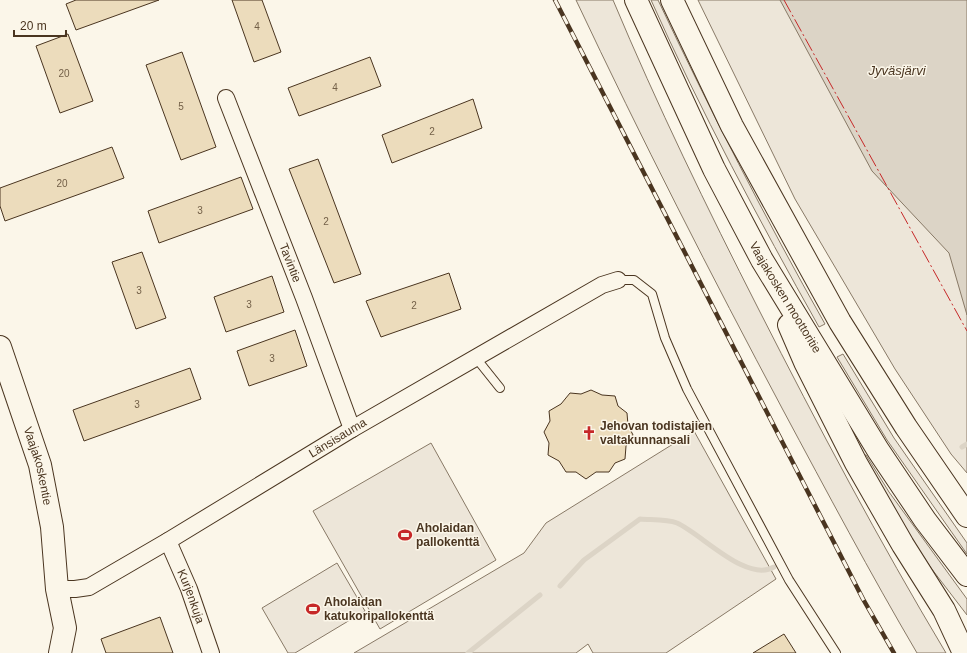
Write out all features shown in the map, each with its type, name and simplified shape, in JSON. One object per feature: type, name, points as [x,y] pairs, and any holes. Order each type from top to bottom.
[{"type":"main road","name":"Vaajakosken moottoritie","points":[[636,0],[714,168],[762,260],[878,450],[925,520],[967,575]]},
{"type":"main road","points":[[672,0],[732,126],[836,316],[881,389],[967,516]]},
{"type":"main road","points":[[762,260],[804,362],[856,464],[944,610],[964,653]]},
{"type":"main road","name":"Vaajakoskentie","points":[[0,347],[40,465],[52,527],[57,589],[65,628],[60,653]]},
{"type":"main road","name":"Vaajakoskentie","points":[[54,653],[48,627],[57,589]]},
{"type":"main road","points":[[944,610],[967,634]]},
{"type":"street","name":"Tavintie","points":[[226,98],[304,298],[352,429]]},
{"type":"street","name":"Länsisauma","points":[[57,589],[75,589],[89,586],[168,541],[352,429],[602,285],[618,280]]},
{"type":"street","name":"Kurjenkuja","points":[[168,541],[189,589],[211,653]]},
{"type":"lane","points":[[618,280],[634,280],[652,294],[665,338],[687,389],[788,580],[836,653]]},
{"type":"lane","points":[[476,358],[500,388]]},
{"type":"shaded area","points":[[576,0],[613,0],[683,156],[759,310],[850,483],[946,653],[917,653],[882,593],[783,410],[703,257],[651,155]]},
{"type":"shaded area","points":[[651,0],[658,0],[738,164],[825,324],[819,327],[774,247],[710,124]]},
{"type":"shaded area","points":[[698,0],[915,0],[967,86],[967,473],[951,454],[895,369],[795,199]]},
{"type":"shaded area","points":[[843,354],[894,438],[967,543],[967,554],[887,440],[837,357]]},
{"type":"shaded area","points":[[694,431],[776,579],[666,653],[593,653],[588,644],[576,653],[354,653],[524,553],[546,523]]},
{"type":"shaded area","name":"Aholaidan pallokenttä","points":[[431,443],[496,560],[380,629],[313,511]]},
{"type":"shaded area","points":[[864,455],[866,455],[889,492],[967,599],[967,615],[931,568],[895,514]]},
{"type":"shaded area","name":"Aholaidan katukoripallokenttä","points":[[337,563],[365,611],[295,653],[288,653],[262,608]]},
{"type":"water","name":"Jyväsjärvi","points":[[780,0],[967,0],[967,315],[949,253],[872,171]]},
{"type":"building","points":[[76,0],[159,0],[76,30],[66,4]]},
{"type":"building","points":[[232,0],[262,0],[281,52],[254,62]]},
{"type":"building","points":[[68,34],[93,101],[60,113],[36,46]]},
{"type":"building","points":[[182,52],[216,147],[181,160],[146,65]]},
{"type":"building","points":[[370,57],[381,86],[299,116],[288,88]]},
{"type":"building","points":[[473,99],[482,128],[392,163],[382,135]]},
{"type":"building","points":[[112,147],[124,178],[5,221],[0,206],[0,188]]},
{"type":"building","points":[[318,159],[361,274],[334,283],[289,169]]},
{"type":"building","points":[[241,177],[253,209],[159,243],[148,211]]},
{"type":"building","points":[[142,252],[166,318],[136,329],[112,262]]},
{"type":"building","points":[[449,273],[461,309],[381,337],[366,301]]},
{"type":"building","points":[[272,276],[284,312],[226,332],[214,297]]},
{"type":"building","points":[[295,330],[307,366],[249,386],[237,351]]},
{"type":"building","points":[[190,368],[201,399],[84,441],[73,410]]},
{"type":"building","name":"Jehovan todistajien valtakunnansali","points":[[591,390],[602,395],[615,396],[618,406],[627,413],[628,425],[633,435],[626,446],[625,459],[615,463],[609,472],[596,472],[586,479],[576,472],[566,472],[559,461],[548,455],[549,443],[544,432],[550,421],[549,411],[561,404],[570,393],[581,394]]},
{"type":"building","points":[[160,617],[173,653],[106,653],[101,639]]},
{"type":"building","points":[[784,634],[796,653],[753,653]]},
{"type":"waterway","points":[[962,447],[967,444]]},
{"type":"waterway","points":[[560,586],[584,560],[640,519],[664,520],[677,523],[738,563],[751,568],[763,570],[774,567]]},
{"type":"waterway","points":[[468,653],[540,595]]},
{"type":"railway","points":[[555,0],[863,599],[894,653]]},
{"type":"power","points":[[784,0],[967,331]]},
{"type":"place","name":"Jehovan todistajien valtakunnansali","points":[[589,433]]},
{"type":"place","name":"Aholaidan pallokenttä","points":[[405,535]]},
{"type":"place","name":"Aholaidan katukoripallokenttä","points":[[313,609]]}]
